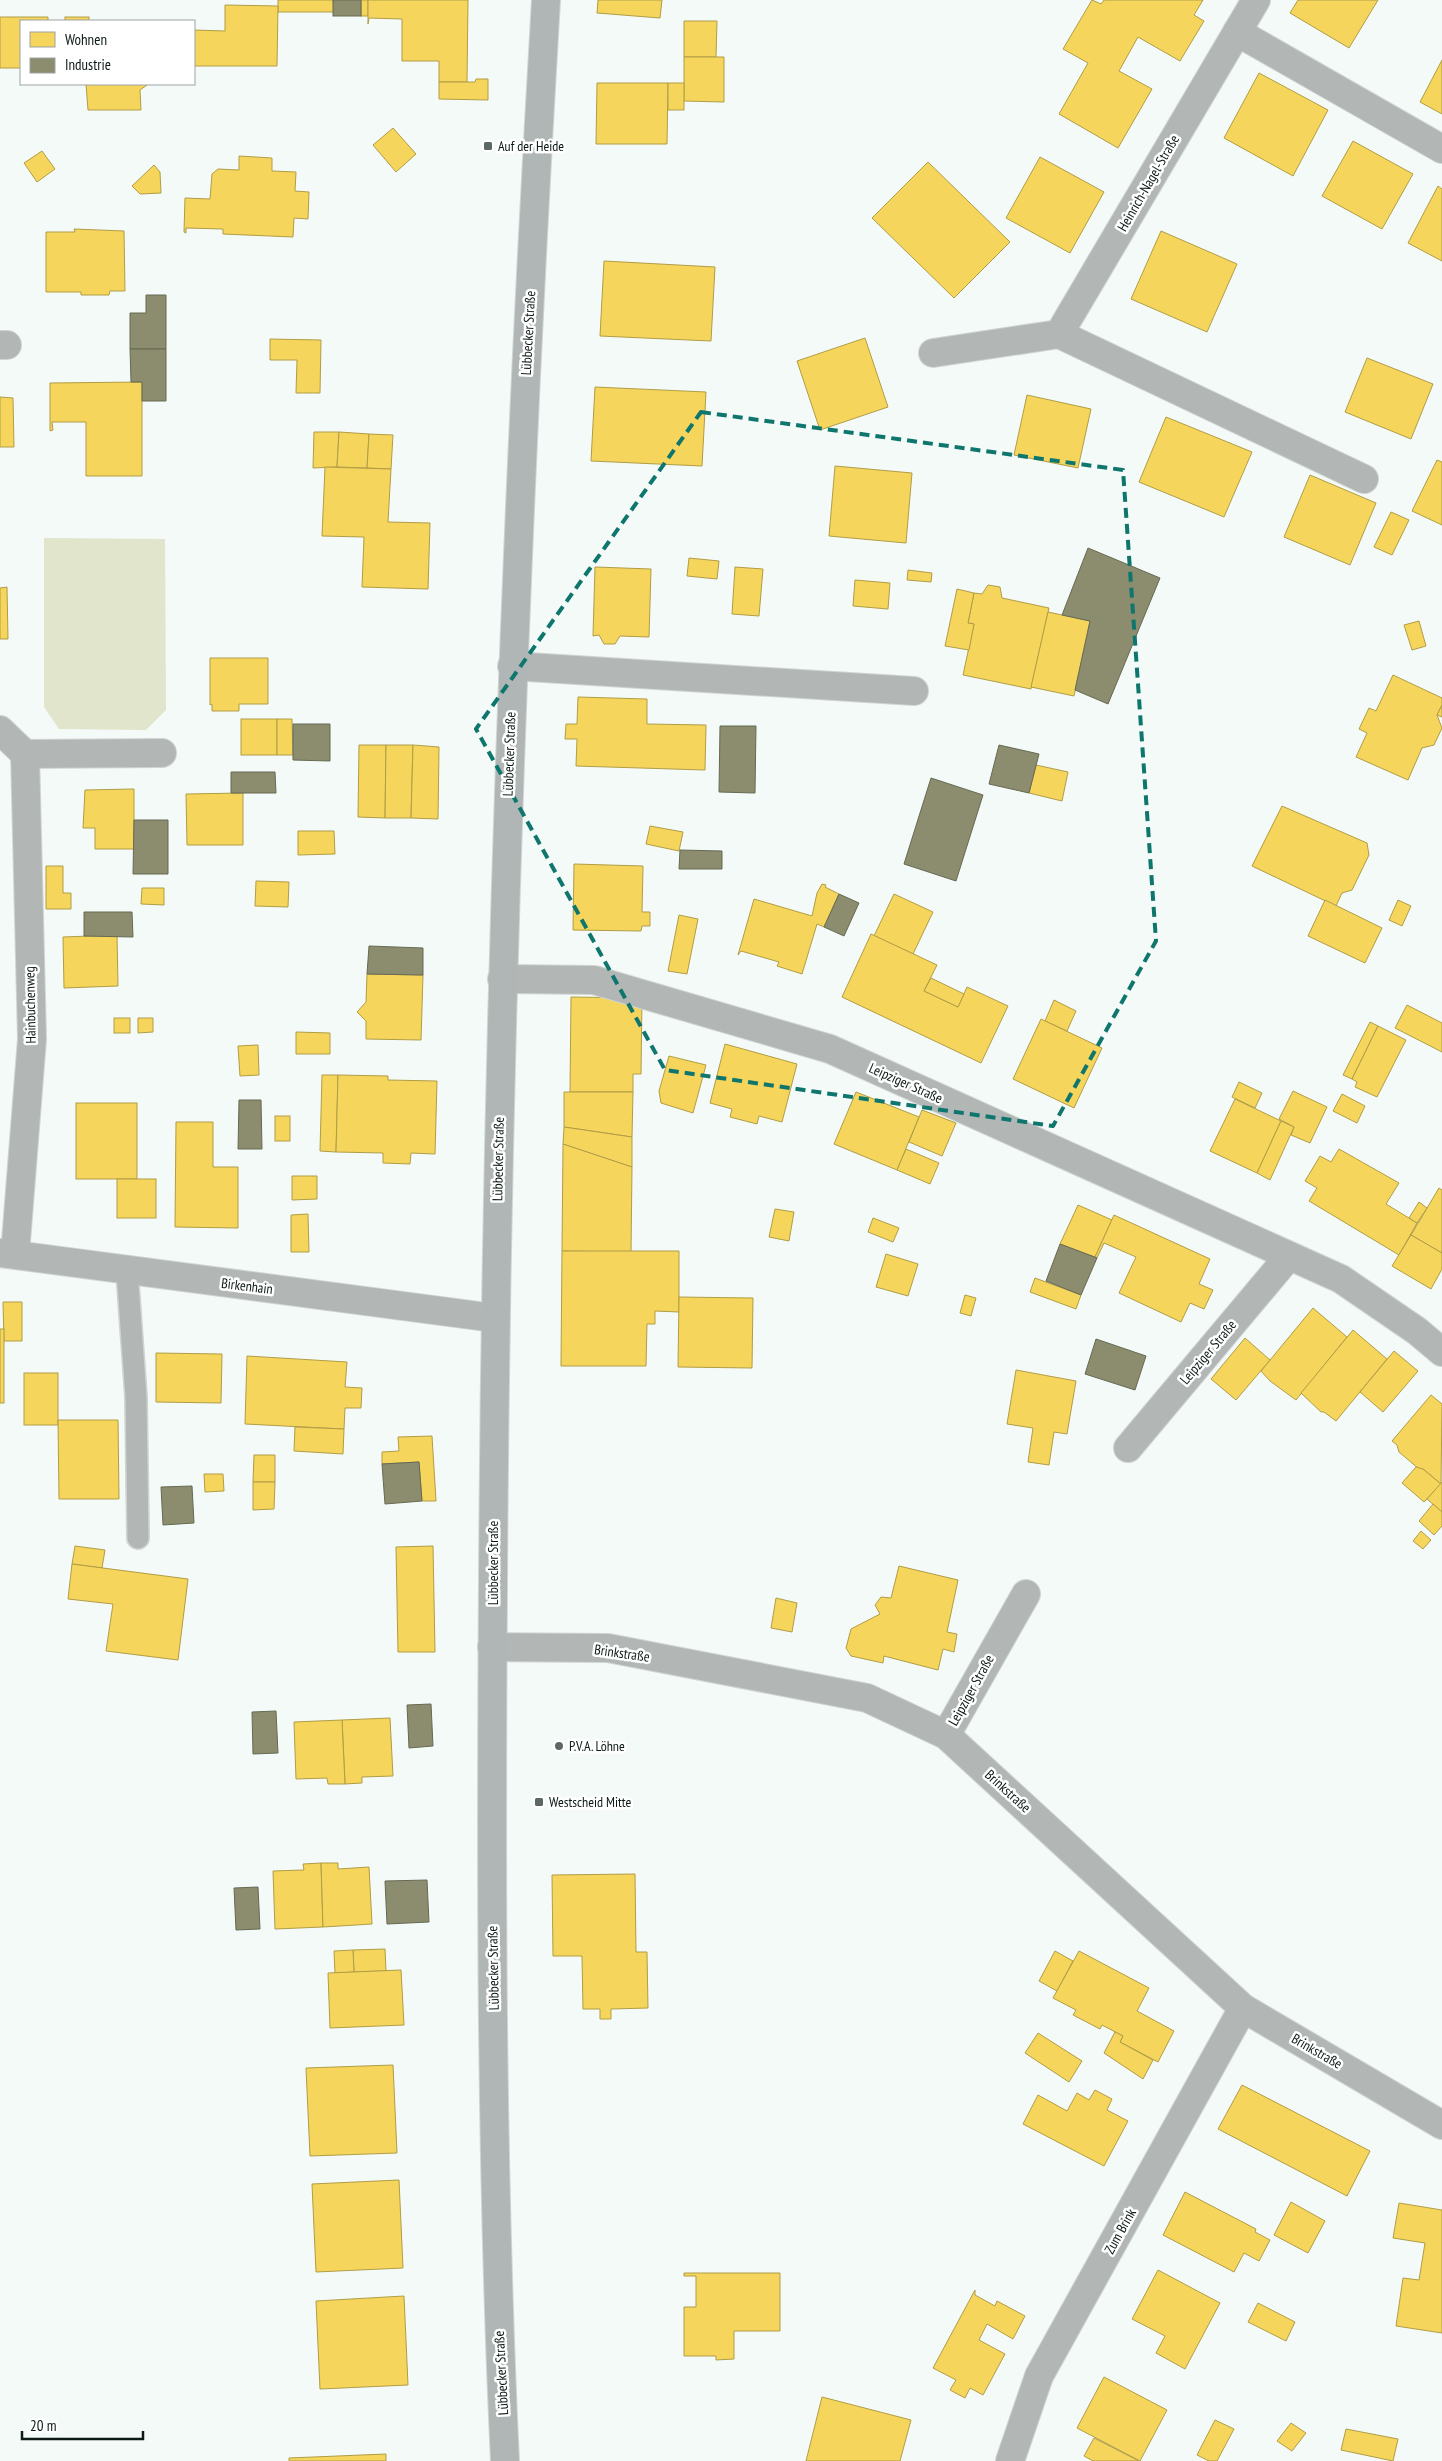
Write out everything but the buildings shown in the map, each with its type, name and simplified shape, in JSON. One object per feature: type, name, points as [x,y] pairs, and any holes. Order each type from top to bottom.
[{"type":"main road","name":"Lübbecker Straße","points":[[505,2461],[499,2327],[494,2039],[492,1647],[494,1318],[512,666],[546,0]]},
{"type":"street","name":"Heinrich-Nagel-Straße","points":[[1059,334],[1256,0]]},
{"type":"street","points":[[1237,32],[1442,149]]},
{"type":"street","points":[[933,353],[1059,334],[1364,479]]},
{"type":"street","points":[[512,666],[914,691]]},
{"type":"street","points":[[0,730],[26,754],[162,753]]},
{"type":"street","name":"Hainbuchenweg","points":[[8,1254],[32,1039],[26,754]]},
{"type":"street","name":"Leipziger Straße","points":[[502,979],[594,980],[830,1050],[1341,1279],[1416,1331],[1442,1352]]},
{"type":"street","name":"Birkenhain","points":[[8,1254],[494,1318]]},
{"type":"street","name":"Leipziger Straße","points":[[1128,1448],[1289,1256]]},
{"type":"street","name":"Leipziger Straße","points":[[946,1734],[1026,1594]]},
{"type":"street","name":"Brinkstraße","points":[[492,1647],[608,1648],[867,1698],[946,1734],[1243,2008],[1442,2124]]},
{"type":"street","name":"Zum Brink","points":[[1010,2461],[1039,2376],[1243,2008]]},
{"type":"lane","points":[[127,1271],[136,1397],[138,1538]]},
{"type":"highlighted area","points":[[701,412],[1123,470],[1156,941],[1053,1126],[665,1070],[476,729]]},
{"type":"green space","points":[[44,538],[165,539],[166,710],[146,730],[59,729],[44,707]]},
{"type":"place","name":"Auf der Heide","points":[[488,146]]},
{"type":"place","name":"P.V.A. Löhne","points":[[559,1746]]},
{"type":"place","name":"Westscheid Mitte","points":[[539,1802]]}]
